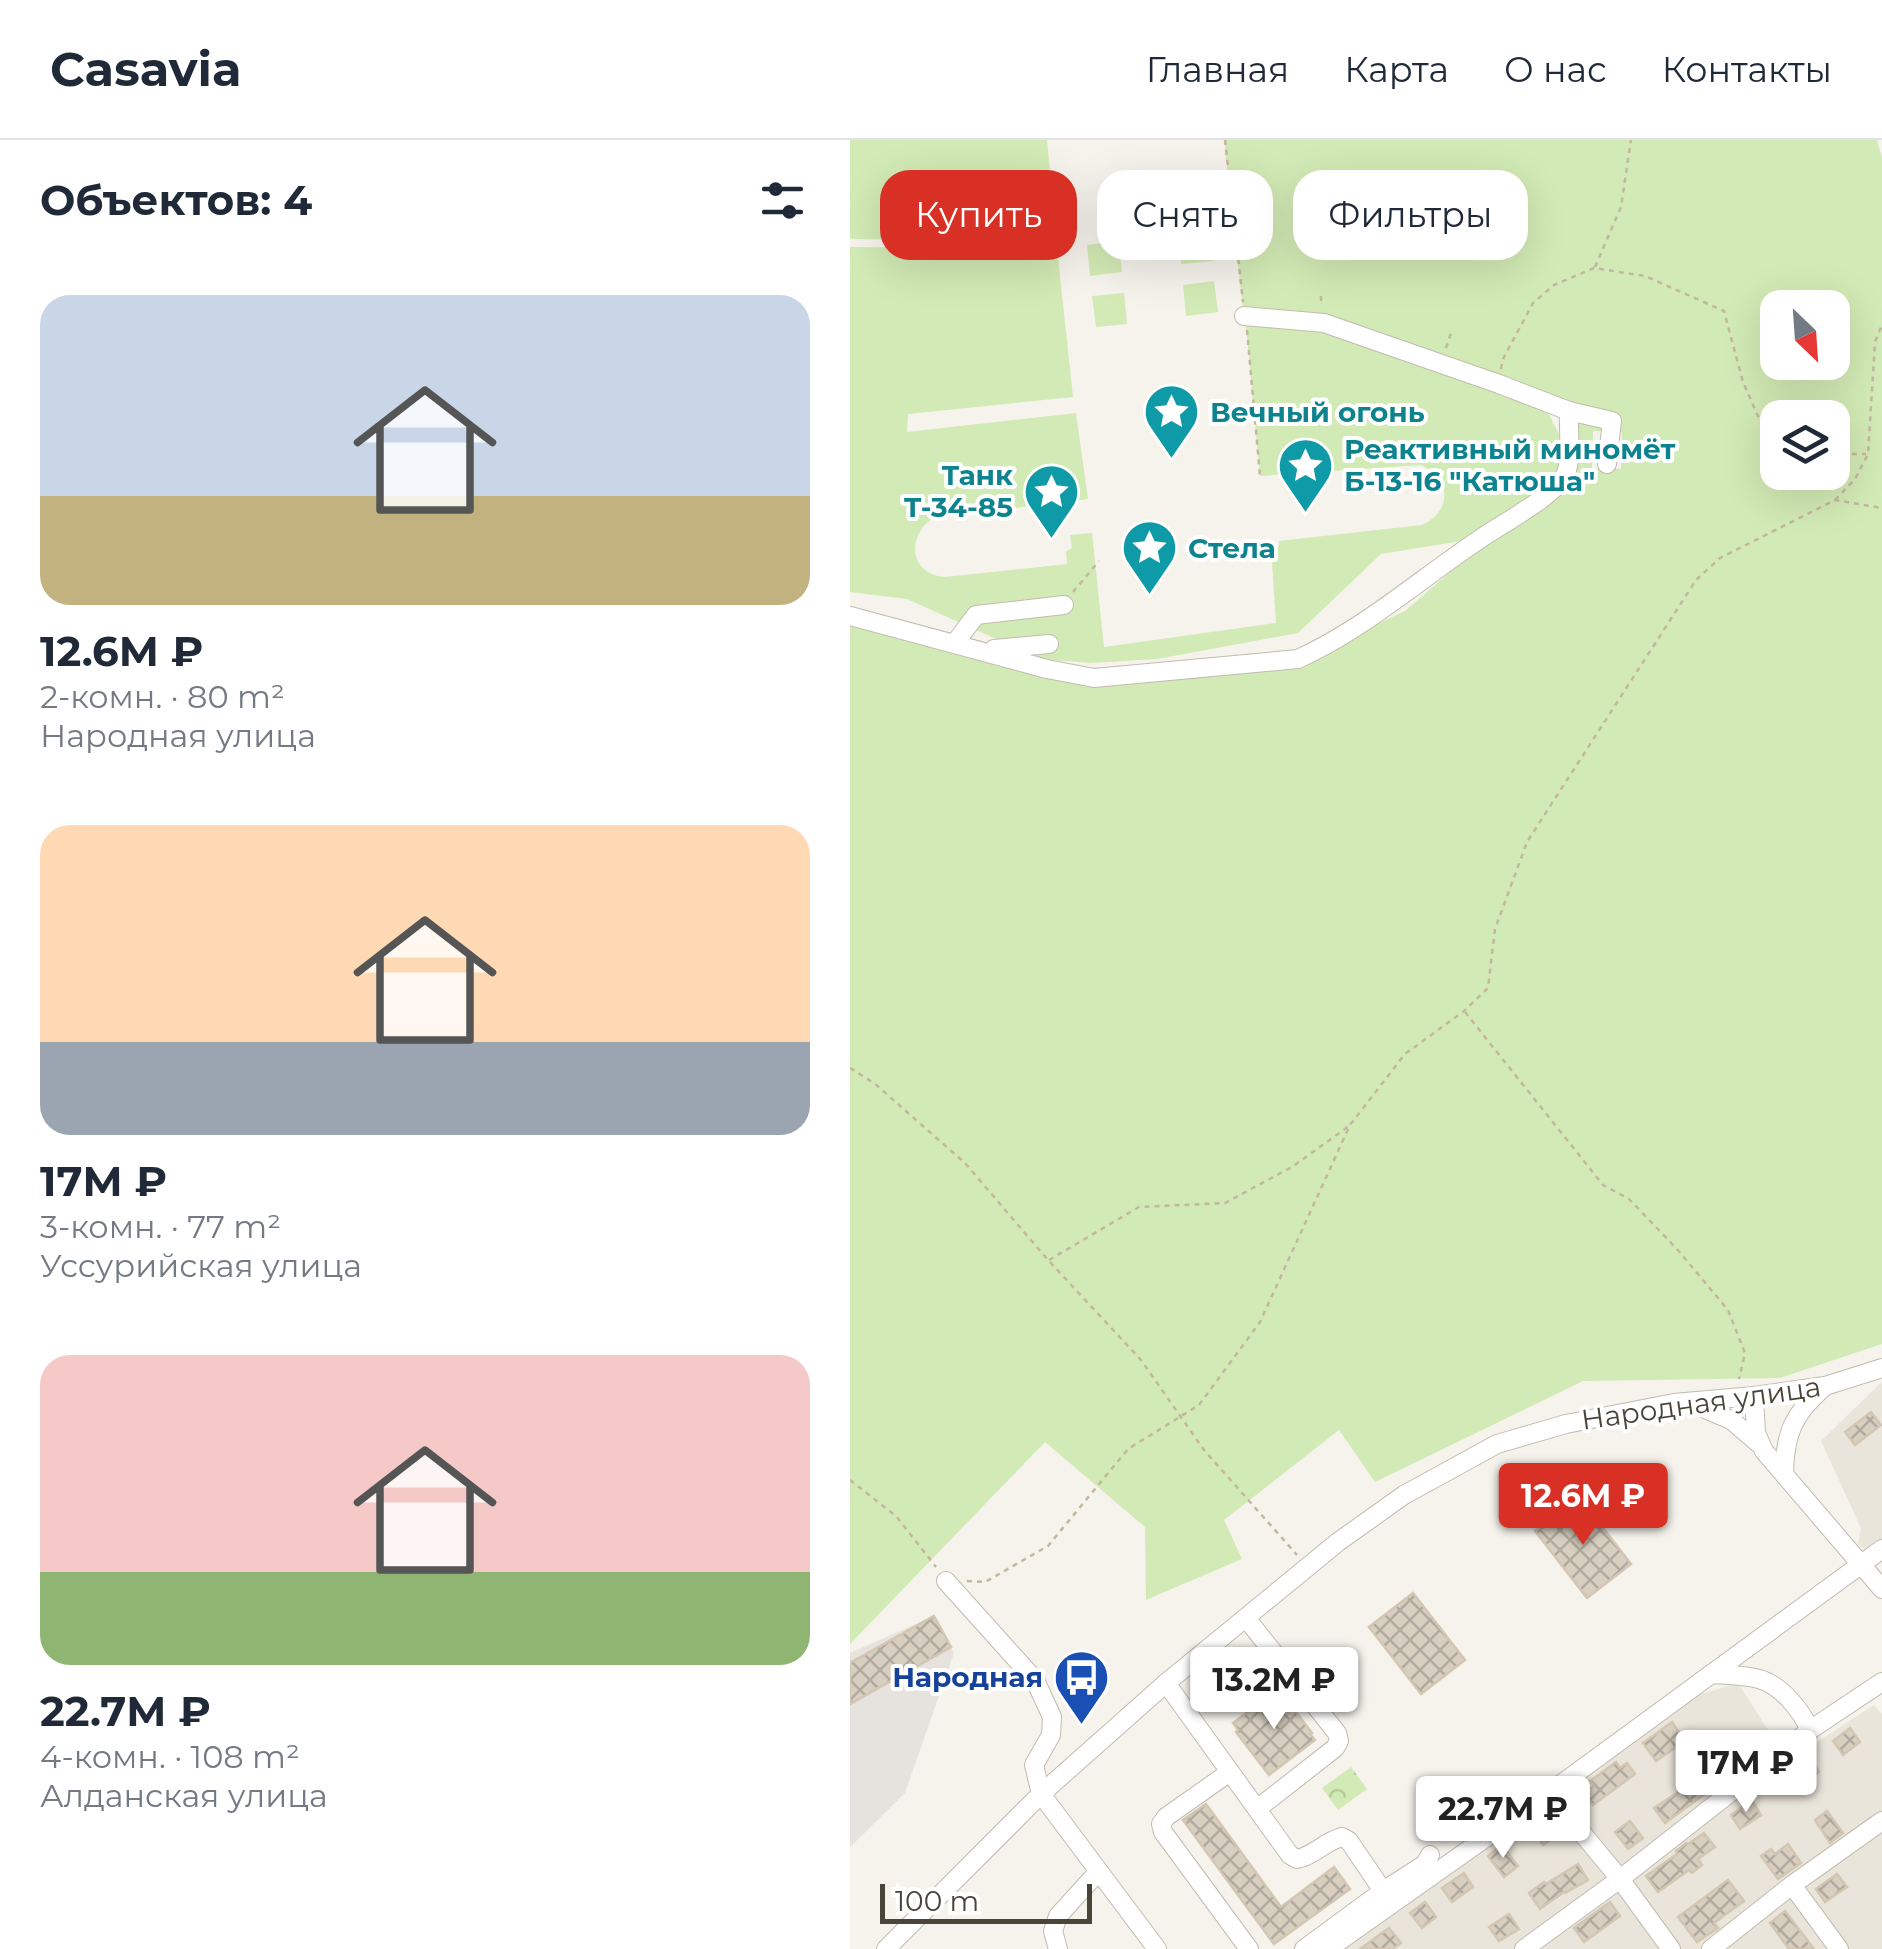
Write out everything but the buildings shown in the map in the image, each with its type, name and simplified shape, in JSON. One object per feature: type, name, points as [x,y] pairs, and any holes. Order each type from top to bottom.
[{"type":"street","points":[[1244,316],[1324,322],[1569,411],[1612,420],[1607,464]]},
{"type":"street","points":[[850,616],[1094,678],[1298,659],[1319,650],[1550,491],[1567,470],[1569,411]]},
{"type":"street","points":[[955,643],[976,615],[1064,605]]},
{"type":"street","points":[[983,650],[1048,644]]},
{"type":"street","name":"Народная улица","points":[[886,1949],[1040,1794],[1166,1683],[1338,1542],[1404,1495],[1497,1444],[1566,1424],[1634,1409],[1825,1386],[1882,1368]]},
{"type":"street","points":[[1784,1474],[1784,1449],[1792,1424],[1806,1403],[1825,1386]]},
{"type":"street","points":[[1754,1396],[1756,1433],[1764,1451]]},
{"type":"street","points":[[1686,1402],[1710,1409],[1749,1434],[1882,1588]]},
{"type":"street","points":[[1328,1949],[1882,1549]]},
{"type":"street","points":[[946,1581],[1035,1680],[1052,1717],[1051,1735],[1034,1765],[1040,1794],[1157,1949]]},
{"type":"street","points":[[1246,1618],[1338,1732],[1339,1740],[1335,1748],[1257,1809]]},
{"type":"street","points":[[1710,1674],[1763,1680],[1790,1700],[1810,1730]]},
{"type":"street","points":[[1524,1949],[1810,1730],[1882,1682]]},
{"type":"street","points":[[1166,1683],[1290,1855],[1297,1860],[1305,1858],[1342,1837],[1349,1841],[1383,1891]]},
{"type":"street","points":[[1230,1772],[1161,1824],[1249,1949]]},
{"type":"street","points":[[1549,1792],[1671,1949]]},
{"type":"street","points":[[1711,1949],[1882,1821]]},
{"type":"street","points":[[1304,1949],[1425,1864],[1430,1856]]},
{"type":"street","points":[[1058,1949],[1053,1931],[1058,1916],[1098,1872]]},
{"type":"street","points":[[1792,1885],[1839,1949]]},
{"type":"path","points":[[1594,268],[1621,207],[1631,140]]},
{"type":"path","points":[[1499,384],[1503,359],[1533,303],[1554,285],[1594,268],[1645,276],[1724,311],[1743,382],[1760,419]]},
{"type":"path","points":[[850,1480],[896,1516],[946,1581],[985,1582],[1048,1546],[1128,1449],[1199,1406],[1260,1322],[1350,1125],[1405,1054],[1464,1011],[1488,988],[1495,930],[1527,842],[1696,580],[1720,558],[1835,500],[1855,479],[1868,454],[1875,342],[1882,325]]},
{"type":"path","points":[[1850,454],[1868,454]]},
{"type":"path","points":[[1835,500],[1882,508]]},
{"type":"path","points":[[1064,605],[1098,561]]},
{"type":"path","points":[[1464,1011],[1602,1185],[1628,1198],[1728,1310],[1745,1353],[1735,1398]]},
{"type":"path","points":[[850,1068],[874,1082],[965,1162],[1048,1260],[1141,1360],[1204,1450],[1308,1567]]},
{"type":"path","points":[[1048,1260],[1139,1207],[1225,1203],[1292,1167],[1350,1125]]},
{"type":"shaded area","points":[[1882,1382],[1882,1563],[1858,1544],[1861,1528],[1821,1441]]},
{"type":"shaded area","points":[[934,1616],[954,1653],[905,1793],[850,1847],[850,1653]]},
{"type":"shaded area","points":[[1738,1683],[1788,1761],[1874,1705],[1882,1714],[1882,1949],[1328,1949],[1695,1696]]},
{"type":"green space","points":[[850,140],[1047,140],[1050,170],[880,170],[880,239],[850,239]]},
{"type":"green space","points":[[1224,140],[1877,140],[1882,158],[1882,1344],[1780,1378],[1583,1381],[1375,1482],[1339,1430],[1224,1520],[1242,1559],[1146,1600],[1145,1527],[1045,1442],[850,1644],[850,624],[1042,676],[1307,657],[1405,611],[1478,548],[1564,493],[1574,475],[1573,421],[1326,317],[1243,310],[1237,260],[1273,260],[1273,170],[1227,170]],"holes":[[[1593,431],[1622,432],[1621,469],[1592,468]]]},
{"type":"green space","points":[[1097,244],[1097,260],[1121,260],[1122,272],[1090,276],[1087,245]]},
{"type":"green space","points":[[850,247],[880,247],[880,260],[1058,260],[1073,397],[908,414],[907,432],[1076,413],[1088,499],[933,518],[918,534],[915,553],[924,569],[945,577],[1067,564],[1066,552],[1072,548],[1070,535],[1092,533],[1104,647],[1276,623],[1271,547],[1279,546],[1279,541],[1422,525],[1443,504],[1443,486],[1421,465],[1260,476],[1246,326],[1320,330],[1359,340],[1547,411],[1559,434],[1558,481],[1468,540],[1381,554],[1298,633],[1157,659],[1090,663],[1041,659],[907,599],[850,592]]},
{"type":"green space","points":[[1181,260],[1213,261],[1181,264]]},
{"type":"green space","points":[[1214,281],[1218,312],[1186,316],[1183,285]]},
{"type":"green space","points":[[1124,293],[1127,324],[1096,327],[1092,296]]},
{"type":"green space","points":[[1351,1767],[1367,1789],[1338,1810],[1322,1788]]},
{"type":"place","name":"Вечный огонь","points":[[1171,461]]},
{"type":"place","name":"Реактивный миномёт Б-13-16 \"Катюша\"","points":[[1305,514]]},
{"type":"place","name":"Танк Т-34-85","points":[[1052,540]]},
{"type":"place","name":"Стела","points":[[1149,597]]},
{"type":"place","name":"Народная","points":[[1082,1726]]}]
